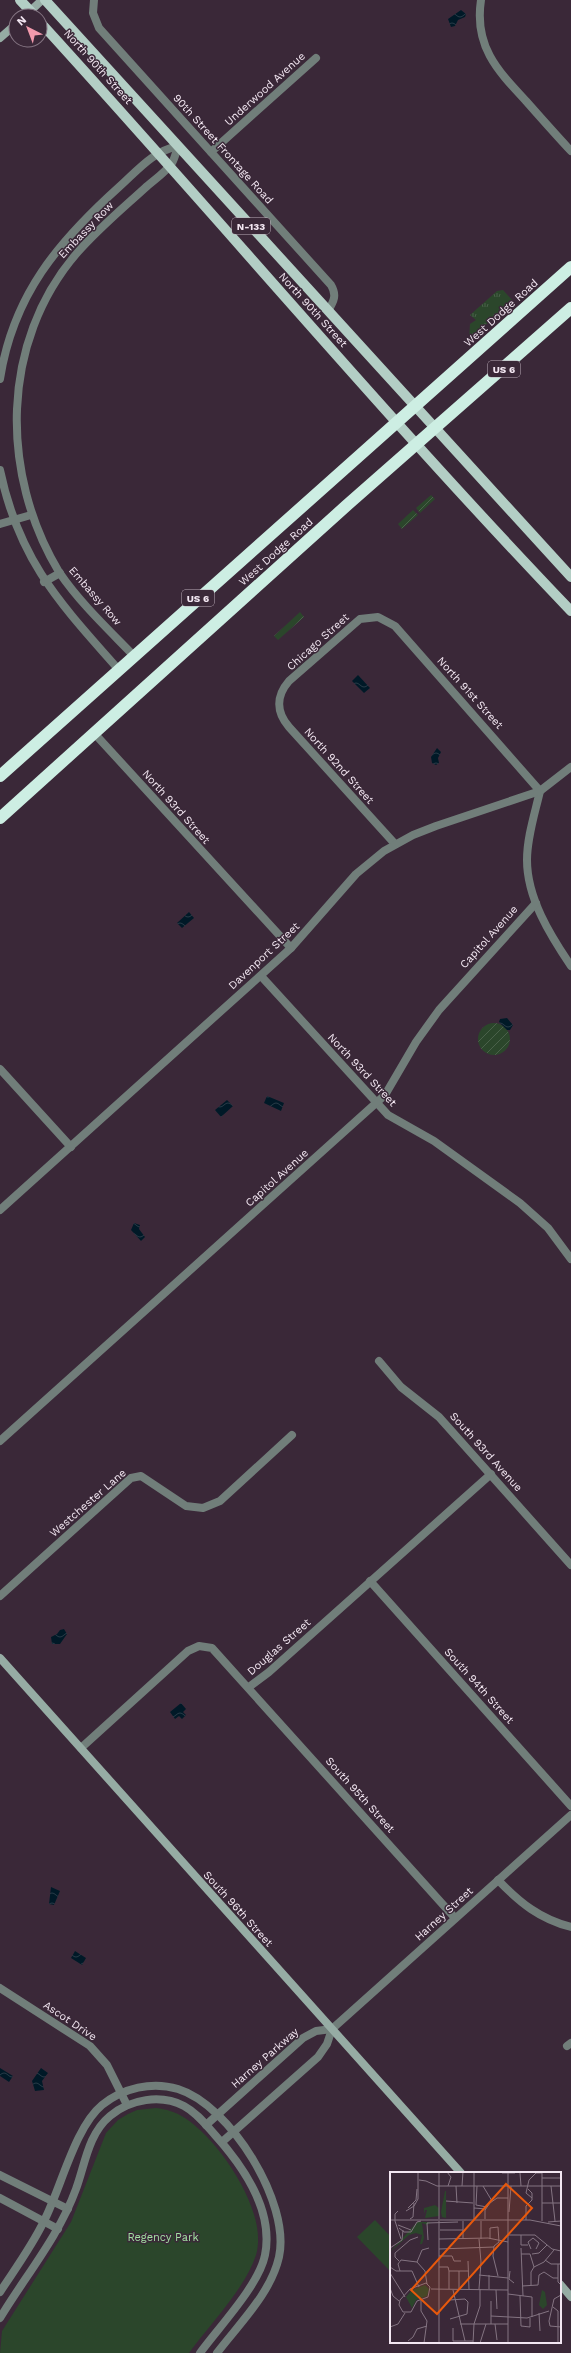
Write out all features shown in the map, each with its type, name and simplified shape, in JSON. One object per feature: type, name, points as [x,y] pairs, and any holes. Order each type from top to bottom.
[{"type":"highway","name":"West Dodge Road","points":[[0,776],[571,267]]},
{"type":"highway","name":"West Dodge Road","points":[[0,818],[571,308]]},
{"type":"main road","name":"North 90th Street","points":[[44,0],[571,577]]},
{"type":"main road","name":"North 90th Street","points":[[48,31],[170,165],[417,444],[570,607]]},
{"type":"street","points":[[36,8],[44,0]]},
{"type":"street","name":"90th Street Frontage Road","points":[[94,0],[93,13],[99,28],[331,284],[335,294],[334,300],[328,311]]},
{"type":"street","points":[[481,0],[480,29],[484,44],[494,64],[571,151]]},
{"type":"street","points":[[0,38],[8,31]]},
{"type":"street","name":"Underwood Avenue","points":[[211,152],[316,58]]},
{"type":"street","name":"Embassy Row","points":[[0,379],[1,368],[7,345],[21,308],[55,251],[77,226],[158,152],[178,146]]},
{"type":"street","name":"Embassy Row","points":[[134,656],[83,602],[60,573],[31,515],[17,462],[15,416],[19,370],[36,317],[54,283],[77,252],[108,221],[170,165],[178,146]]},
{"type":"street","points":[[0,470],[2,488],[12,519],[44,582],[119,670]]},
{"type":"street","points":[[0,524],[12,519],[31,515]]},
{"type":"street","points":[[44,582],[60,573]]},
{"type":"street","name":"Chicago Street","points":[[280,696],[289,681],[356,621],[365,617],[378,618]]},
{"type":"street","name":"North 91st Street","points":[[378,618],[395,626],[540,791]]},
{"type":"street","name":"North 92nd Street","points":[[280,696],[280,711],[286,723],[395,844]]},
{"type":"street","name":"North 93rd Street","points":[[94,733],[291,948]]},
{"type":"street","name":"Davenport Street","points":[[0,1210],[291,948],[356,874],[384,851],[395,844],[436,826],[540,791],[571,767]]},
{"type":"street","points":[[540,791],[527,858],[530,887],[544,922],[571,966]]},
{"type":"street","name":"Capitol Avenue","points":[[0,1441],[385,1095],[416,1042],[439,1010],[536,903]]},
{"type":"street","name":"North 93rd Street","points":[[261,976],[388,1115],[434,1142],[520,1203],[548,1228],[571,1259]]},
{"type":"street","points":[[0,1069],[71,1147]]},
{"type":"street","name":"South 93rd Avenue","points":[[379,1361],[401,1386],[439,1417],[571,1565]]},
{"type":"street","name":"Westchester Lane","points":[[0,1596],[131,1478],[141,1476],[186,1506],[203,1508],[220,1501],[292,1435]]},
{"type":"street","name":"Douglas Street","points":[[81,1748],[195,1647],[206,1646],[217,1651],[249,1687],[269,1672],[491,1474]]},
{"type":"street","name":"South 94th Street","points":[[370,1581],[571,1806]]},
{"type":"street","name":"South 96th Street","points":[[0,1658],[460,2172]]},
{"type":"street","name":"South 95th Street","points":[[249,1687],[455,1918]]},
{"type":"street","name":"Harney Street","points":[[332,2029],[571,1815]]},
{"type":"street","points":[[498,1880],[527,1907],[552,1921],[571,1927]]},
{"type":"street","name":"Ascot Drive","points":[[0,1988],[90,2046],[107,2065],[126,2105]]},
{"type":"street","points":[[222,2142],[318,2057],[327,2044],[332,2029]]},
{"type":"street","name":"Harney Parkway","points":[[206,2125],[304,2038],[316,2031],[332,2029]]},
{"type":"street","points":[[0,2292],[44,2222],[84,2126],[100,2106],[121,2092],[147,2086],[177,2089],[202,2102],[216,2115],[253,2158],[271,2196],[279,2220],[280,2256],[274,2274],[261,2295],[217,2353]]},
{"type":"street","points":[[0,2318],[58,2229],[68,2209],[96,2133],[109,2116],[126,2105],[148,2100],[173,2102],[194,2113],[222,2142],[241,2166],[253,2188],[265,2223],[265,2254],[261,2268],[250,2287],[202,2350],[212,2353]]},
{"type":"street","points":[[0,2174],[68,2209]]},
{"type":"street","points":[[0,2198],[58,2229]]},
{"type":"street","points":[[561,2285],[571,2297]]},
{"type":"green space","points":[[503,290],[512,300],[510,303],[469,340],[470,324],[476,320],[470,315],[497,291]]},
{"type":"green space","points":[[431,495],[435,499],[420,513],[416,508]]},
{"type":"green space","points":[[413,510],[418,515],[402,529],[398,524]]},
{"type":"green space","points":[[300,612],[304,617],[278,640],[274,636]]},
{"type":"green space","points":[[494,1023],[503,1026],[507,1030],[510,1039],[507,1048],[503,1052],[494,1055],[485,1052],[481,1048],[478,1039],[481,1030],[485,1026]]},
{"type":"green space","name":"Regency Park","points":[[156,2108],[178,2114],[198,2128],[226,2160],[238,2179],[248,2199],[255,2219],[258,2238],[256,2255],[244,2281],[189,2353],[0,2353],[2,2331],[71,2222],[106,2133],[118,2120],[128,2114],[137,2110]]},
{"type":"green space","points":[[375,2220],[390,2236],[390,2271],[357,2237]]},
{"type":"water","points":[[461,10],[466,14],[465,17],[458,20],[455,26],[451,27],[448,19]]},
{"type":"water","points":[[358,675],[370,688],[364,693],[352,681]]},
{"type":"water","points":[[437,748],[441,752],[438,758],[439,763],[436,765],[432,763],[431,757]]},
{"type":"water","points":[[189,912],[194,918],[182,928],[177,923]]},
{"type":"water","points":[[507,1018],[513,1025],[510,1030],[507,1030],[499,1022],[500,1019]]},
{"type":"water","points":[[267,1096],[284,1103],[281,1111],[264,1103]]},
{"type":"water","points":[[227,1100],[233,1106],[221,1117],[215,1110]]},
{"type":"water","points":[[134,1223],[140,1225],[139,1229],[145,1237],[141,1241],[131,1230]]},
{"type":"water","points":[[64,1629],[67,1634],[60,1644],[52,1644],[51,1637],[57,1634],[60,1630]]},
{"type":"water","points":[[181,1703],[186,1709],[183,1712],[186,1715],[182,1719],[179,1716],[175,1719],[170,1712]]},
{"type":"water","points":[[51,1887],[60,1891],[54,1905],[49,1904]]},
{"type":"water","points":[[75,1951],[86,1958],[82,1965],[71,1958]]},
{"type":"water","points":[[0,2068],[13,2076],[9,2082],[0,2076]]},
{"type":"water","points":[[41,2068],[48,2073],[42,2081],[44,2090],[35,2091],[32,2081]]}]
